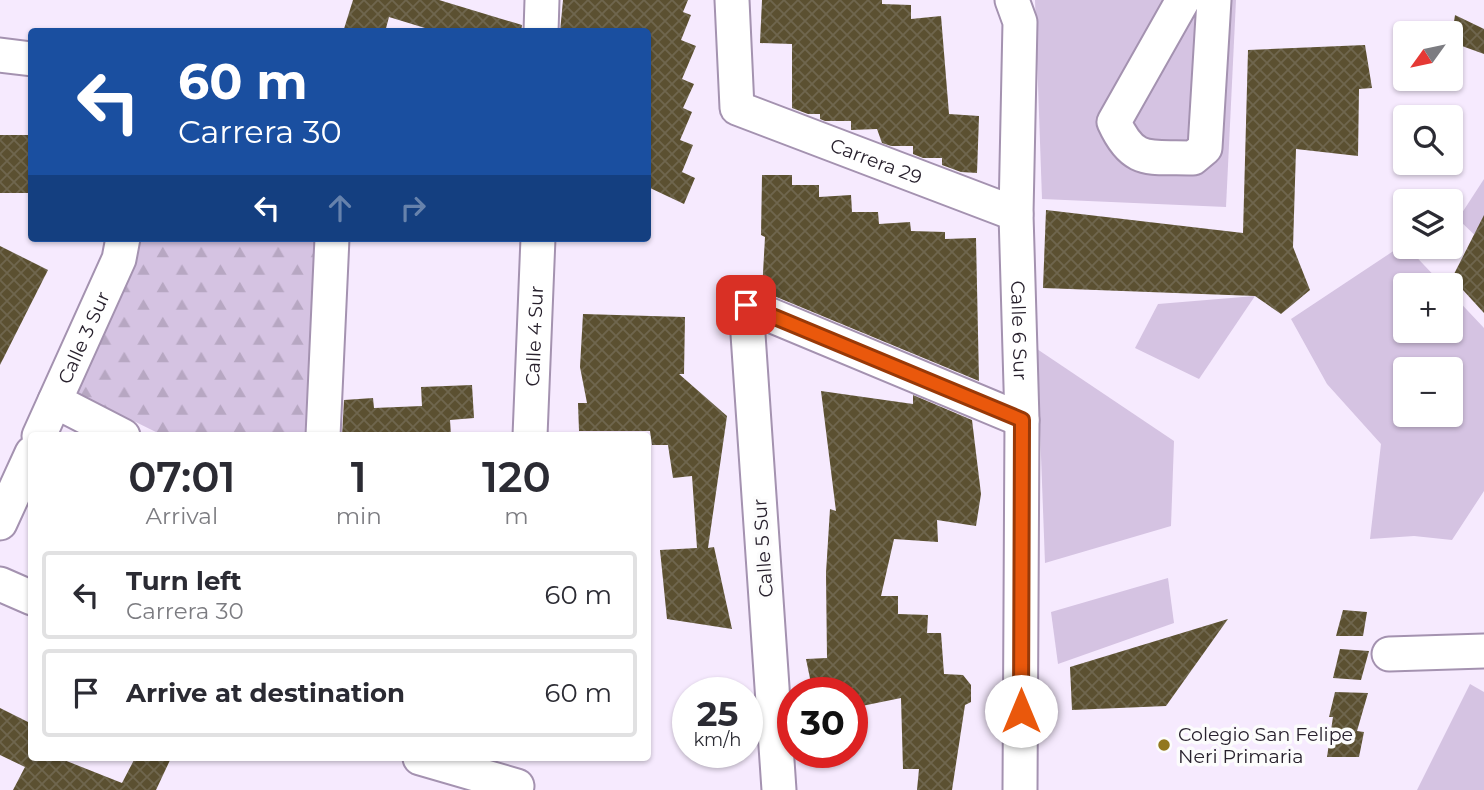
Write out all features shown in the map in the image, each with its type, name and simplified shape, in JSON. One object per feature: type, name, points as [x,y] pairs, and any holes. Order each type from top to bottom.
[{"type":"street","points":[[541,0],[541,28]]},
{"type":"street","name":"Carrera 29","points":[[732,0],[737,108],[1016,214]]},
{"type":"street","name":"Calle 6 Sur","points":[[1012,0],[1020,22],[1016,214],[1022,420],[1020,790]]},
{"type":"street","points":[[1183,0],[1114,122],[1124,146],[1139,156],[1193,158],[1205,148],[1214,0]]},
{"type":"street","points":[[0,55],[28,58]]},
{"type":"street","name":"Calle 3 Sur","points":[[41,432],[119,259],[122,242]]},
{"type":"street","points":[[323,432],[332,242]]},
{"type":"street","name":"Calle 4 Sur","points":[[530,432],[538,242]]},
{"type":"street","name":"Calle 5 Sur","points":[[779,790],[746,305],[1022,420]]},
{"type":"street","points":[[55,401],[115,432]]},
{"type":"street","points":[[0,523],[28,462]]},
{"type":"street","points":[[0,584],[28,596]]},
{"type":"street","points":[[1389,654],[1484,651]]},
{"type":"street","points":[[434,761],[516,778]]},
{"type":"green space","points":[[1035,0],[1236,0],[1226,207],[1042,199]]},
{"type":"green space","points":[[1484,179],[1484,244],[1463,224],[1463,211]]},
{"type":"green space","points":[[136,242],[325,242],[314,432],[156,432],[75,392]]},
{"type":"green space","points":[[1393,251],[1393,259],[1418,259],[1432,273],[1393,273],[1393,343],[1463,343],[1463,306],[1484,328],[1484,491],[1452,540],[1414,536],[1370,539],[1381,444],[1327,384],[1291,319]]},
{"type":"green space","points":[[1255,296],[1199,379],[1135,348],[1158,304]]},
{"type":"green space","points":[[1037,349],[1174,441],[1171,526],[1045,563]]},
{"type":"green space","points":[[1168,578],[1174,623],[1058,664],[1051,612]]},
{"type":"green space","points":[[1470,684],[1484,692],[1484,790],[1417,790]]},
{"type":"building","points":[[353,0],[439,0],[522,25],[522,28],[425,28],[389,17],[386,28],[344,28]]},
{"type":"building","points":[[563,0],[688,0],[683,12],[691,15],[681,40],[696,46],[682,79],[694,84],[683,108],[692,112],[680,140],[693,145],[682,172],[695,178],[684,204],[651,188],[651,28],[560,28]]},
{"type":"building","points":[[762,0],[882,0],[882,4],[911,5],[911,19],[941,16],[949,114],[979,116],[977,173],[961,172],[942,165],[942,158],[923,158],[913,154],[913,146],[891,146],[882,143],[877,129],[851,130],[851,121],[825,121],[820,119],[820,114],[808,114],[792,108],[792,44],[760,43]]},
{"type":"building","points":[[1455,15],[1484,29],[1484,54],[1463,46],[1463,21],[1454,21]]},
{"type":"building","points":[[1365,45],[1372,88],[1359,89],[1358,156],[1296,149],[1293,247],[1310,290],[1281,314],[1255,296],[1043,288],[1046,210],[1243,233],[1248,50]]},
{"type":"building","points":[[0,135],[28,135],[28,193],[0,193]]},
{"type":"building","points":[[762,175],[792,175],[792,185],[819,185],[819,197],[851,195],[852,212],[878,212],[879,224],[910,222],[911,231],[945,232],[945,239],[976,238],[979,381],[762,291],[765,237],[761,235]]},
{"type":"building","points":[[1484,215],[1484,313],[1463,290],[1463,273],[1455,273]]},
{"type":"building","points":[[0,246],[48,270],[0,365]]},
{"type":"building","points":[[583,314],[685,317],[684,374],[679,374],[727,416],[708,548],[714,547],[732,629],[667,619],[660,550],[697,548],[692,476],[673,478],[668,445],[652,445],[650,431],[579,431],[578,403],[587,403],[580,367]]},
{"type":"building","points":[[472,385],[474,418],[450,420],[451,432],[342,432],[344,400],[373,398],[374,408],[422,406],[421,387]]},
{"type":"building","points":[[821,391],[913,404],[913,395],[972,420],[981,494],[976,526],[937,520],[938,542],[894,539],[881,596],[898,596],[898,614],[928,615],[927,633],[941,633],[944,674],[963,675],[971,685],[971,702],[965,705],[952,790],[917,790],[919,769],[903,769],[901,698],[868,705],[868,677],[810,677],[806,659],[827,658],[826,573],[830,509],[836,511]]},
{"type":"building","points":[[1343,610],[1367,612],[1363,636],[1336,636]]},
{"type":"building","points":[[1228,619],[1166,706],[1072,710],[1070,667]]},
{"type":"building","points":[[1340,649],[1369,651],[1361,680],[1333,678]]},
{"type":"building","points":[[1335,692],[1368,693],[1357,731],[1364,732],[1359,757],[1327,757],[1333,717],[1329,717]]},
{"type":"building","points":[[0,708],[28,722],[28,761],[67,761],[122,783],[133,761],[170,761],[156,790],[13,790],[25,767],[0,755]]},
{"type":"place","name":"Colegio San Felipe Neri Primaria","points":[[1164,745]]},
{"type":"route","points":[[746,305],[1022,420],[1021,711]]}]
